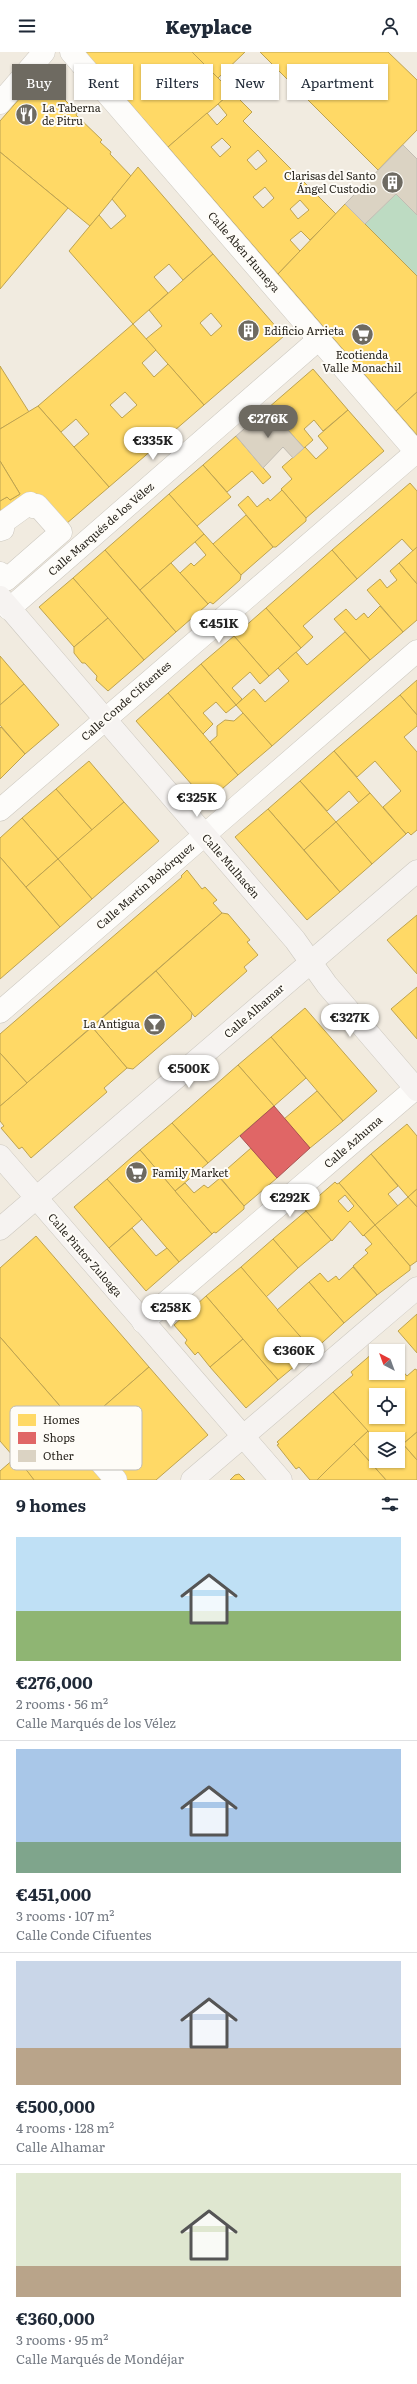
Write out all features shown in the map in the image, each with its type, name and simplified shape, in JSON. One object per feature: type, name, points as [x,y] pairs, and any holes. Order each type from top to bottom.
[{"type":"street","points":[[0,103],[44,52]]},
{"type":"street","name":"Calle Abén Humeya","points":[[71,52],[417,453]]},
{"type":"street","name":"Calle Marqués de los Vélez","points":[[4,603],[319,339]]},
{"type":"street","name":"Calle Conde Cifuentes","points":[[0,810],[417,453]]},
{"type":"street","points":[[0,530],[3,528],[1,524],[30,503],[34,507],[37,505],[60,532],[6,580],[0,573]]},
{"type":"street","name":"Calle Mulhacén","points":[[4,603],[295,940],[327,985],[416,1088]]},
{"type":"street","name":"Calle Martín Bohórquez","points":[[0,1012],[417,651]]},
{"type":"street","name":"Calle Alhamar","points":[[0,1229],[417,871]]},
{"type":"street","name":"Calle Azhuma","points":[[143,1322],[416,1088]]},
{"type":"street","name":"Calle Pintor Zuloaga","points":[[0,1156],[281,1480]]},
{"type":"street","points":[[192,1480],[417,1288]]},
{"type":"street","points":[[107,1470],[116,1480]]},
{"type":"green space","points":[[396,194],[417,215],[417,276],[365,224]]},
{"type":"building: Homes","points":[[85,52],[192,52],[204,64],[141,64],[141,100],[213,100],[213,73],[221,81],[221,100],[223,100],[168,147],[127,100],[133,100],[133,64],[95,64]]},
{"type":"building: Homes","points":[[192,52],[245,52],[233,64],[221,64],[221,75],[218,78],[213,73],[213,64],[204,64]]},
{"type":"building: Homes","points":[[260,52],[388,52],[417,80],[417,130],[378,170],[308,100],[388,100],[388,64],[287,64],[287,79],[279,71],[279,64],[272,64]]},
{"type":"building: Homes","points":[[18,100],[65,100],[77,113],[76,115],[102,140],[100,142],[111,152],[110,154],[131,176],[90,226],[0,152],[0,121]]},
{"type":"building: Homes","points":[[223,100],[240,100],[252,112],[243,121],[336,214],[310,240],[301,231],[290,240],[300,251],[278,274],[168,147],[207,113],[217,125],[227,115],[218,104]],"holes":[[[222,138],[231,147],[220,157],[211,147]],[[258,150],[267,161],[256,170],[247,160]],[[265,187],[274,198],[263,208],[253,197]],[[300,200],[309,210],[298,219],[290,209]]]},
{"type":"building: Homes","points":[[0,152],[68,208],[0,289]]},
{"type":"building: Homes","points":[[138,167],[213,254],[183,280],[169,264],[154,277],[168,293],[133,324],[69,251],[99,215],[111,229],[126,216],[112,199]]},
{"type":"building: Homes","points":[[345,204],[417,276],[417,392],[396,411],[278,274]]},
{"type":"building: Homes","name":"Edificio Arrieta","points":[[213,254],[284,336],[204,405],[146,339],[162,326],[149,310]],"holes":[[[211,313],[222,326],[211,336],[200,323]]]},
{"type":"building: Homes","points":[[133,324],[156,350],[142,363],[154,377],[168,364],[204,405],[109,487],[74,447],[89,434],[76,419],[61,432],[38,406]],"holes":[[[125,392],[137,405],[122,418],[110,405]]]},
{"type":"building: Homes","points":[[0,366],[29,412],[0,429]]},
{"type":"building: Homes","points":[[313,369],[348,410],[323,431],[314,420],[304,429],[313,440],[304,448],[268,408]]},
{"type":"building: Homes","points":[[417,392],[417,435],[396,411]]},
{"type":"building: Homes","points":[[38,406],[109,487],[59,530],[37,505],[0,530],[0,501],[7,497],[10,500],[20,494],[0,461],[0,429]]},
{"type":"building: Homes","points":[[348,410],[384,451],[306,518],[281,489],[292,479],[282,467],[305,447],[316,459],[328,448],[318,436]]},
{"type":"building: Homes","points":[[236,436],[271,477],[263,484],[252,471],[227,492],[203,465]]},
{"type":"building: Homes","points":[[0,461],[20,494],[10,500],[7,497],[0,501]]},
{"type":"building: Homes","points":[[203,465],[231,497],[197,526],[169,494]]},
{"type":"building: Homes","points":[[410,483],[417,491],[417,547],[413,551],[402,539],[357,579],[332,550]]},
{"type":"building: Homes","points":[[282,490],[306,518],[306,521],[276,547],[273,547],[238,505],[248,496],[257,507],[268,498],[270,501]]},
{"type":"building: Homes","points":[[169,494],[204,534],[140,590],[105,550]]},
{"type":"building: Homes","points":[[246,515],[273,547],[241,575],[213,544]]},
{"type":"building: Homes","points":[[204,534],[241,575],[240,580],[213,604],[210,602],[208,604],[180,573],[191,563],[194,566],[206,555],[195,542]]},
{"type":"building: Homes","points":[[417,547],[417,584],[399,563]]},
{"type":"building: Homes","points":[[105,550],[176,632],[144,660],[73,578]]},
{"type":"building: Homes","points":[[332,550],[357,579],[303,626],[313,637],[301,648],[266,608]]},
{"type":"building: Homes","points":[[171,563],[208,604],[176,632],[140,590]]},
{"type":"building: Homes","points":[[399,563],[417,584],[417,620],[403,632],[367,590],[380,579],[387,588],[397,580],[390,571]]},
{"type":"building: Homes","points":[[73,578],[108,618],[74,647],[39,607]]},
{"type":"building: Homes","points":[[380,606],[403,632],[370,660],[334,619],[346,609],[356,620],[364,613],[368,618]]},
{"type":"building: Homes","points":[[266,608],[301,648],[269,676],[234,636]]},
{"type":"building: Homes","points":[[108,618],[144,660],[108,691],[96,680],[97,676],[85,663],[82,663],[74,653],[74,647]]},
{"type":"building: Homes","points":[[345,632],[370,660],[272,746],[236,705],[254,689],[265,702],[289,681],[278,668],[296,652],[307,665]]},
{"type":"building: Homes","points":[[234,636],[269,676],[260,684],[250,672],[232,688],[242,699],[236,705],[201,664]]},
{"type":"building: Homes","points":[[0,656],[24,684],[0,705]]},
{"type":"building: Homes","points":[[201,664],[236,705],[226,713],[216,702],[203,713],[213,724],[203,734],[168,693]]},
{"type":"building: Homes","points":[[417,680],[417,715],[400,695]]},
{"type":"building: Homes","points":[[24,684],[59,725],[25,754],[0,725],[0,705]]},
{"type":"building: Homes","points":[[168,693],[238,775],[207,802],[136,721]]},
{"type":"building: Homes","points":[[400,695],[417,715],[417,726],[404,737],[417,752],[417,830],[411,835],[408,832],[406,834],[383,807],[401,791],[375,761],[357,777],[334,751]]},
{"type":"building: Homes","points":[[243,713],[272,746],[238,775],[210,742],[217,736],[217,726],[225,720],[234,721]]},
{"type":"building: Homes","points":[[1,727],[25,754],[0,779],[0,728]]},
{"type":"building: Homes","points":[[334,751],[370,793],[359,803],[349,791],[327,811],[300,781]]},
{"type":"building: Homes","points":[[89,761],[124,802],[92,830],[56,789]]},
{"type":"building: Homes","points":[[300,781],[336,822],[304,850],[268,809]]},
{"type":"building: Homes","points":[[56,789],[92,830],[58,859],[22,818]]},
{"type":"building: Homes","points":[[370,793],[406,834],[372,864],[336,822]]},
{"type":"building: Homes","points":[[124,802],[159,841],[92,899],[58,859]]},
{"type":"building: Homes","points":[[268,809],[340,892],[307,920],[235,837]]},
{"type":"building: Homes","points":[[22,818],[58,859],[26,887],[0,857],[0,838]]},
{"type":"building: Homes","points":[[336,822],[372,864],[340,892],[304,850]]},
{"type":"building: Homes","points":[[0,857],[60,927],[0,979]]},
{"type":"building: Homes","points":[[58,859],[92,899],[60,927],[26,887]]},
{"type":"building: Homes","points":[[187,870],[202,889],[205,887],[217,900],[213,903],[222,913],[27,1083],[0,1053],[0,1034],[182,877],[181,876]]},
{"type":"building: Homes","points":[[222,913],[228,914],[250,940],[247,942],[258,955],[244,967],[247,971],[195,1017],[156,971]]},
{"type":"building: Homes","points":[[417,915],[417,974],[387,940]]},
{"type":"building: Homes","points":[[156,971],[192,1013],[191,1019],[133,1069],[127,1068],[92,1027]]},
{"type":"building: Homes","points":[[417,987],[417,1039],[391,1009]]},
{"type":"building: Homes","points":[[305,1008],[377,1091],[343,1121],[271,1037]]},
{"type":"building: Homes","points":[[92,1027],[127,1068],[104,1088],[107,1092],[31,1158],[22,1147],[19,1149],[1,1128],[4,1126],[0,1121],[0,1106]]},
{"type":"building: Homes","points":[[271,1037],[306,1078],[274,1106],[238,1065]]},
{"type":"building: Homes","points":[[0,1053],[27,1083],[0,1106]]},
{"type":"building: Homes","points":[[238,1065],[274,1106],[208,1163],[172,1123]]},
{"type":"building: Homes","points":[[317,1091],[343,1121],[310,1148],[284,1119]]},
{"type":"building: Homes","points":[[172,1123],[208,1163],[175,1191],[140,1150]]},
{"type":"building: Homes","points":[[407,1124],[417,1136],[417,1189],[408,1197],[371,1154]]},
{"type":"building: Homes","points":[[251,1148],[277,1178],[244,1206],[219,1176]]},
{"type":"building: Homes","points":[[140,1150],[212,1234],[179,1262],[107,1179]]},
{"type":"building: Homes","points":[[371,1154],[398,1186],[388,1194],[398,1206],[375,1225],[339,1183]]},
{"type":"building: Homes","points":[[220,1178],[244,1206],[244,1209],[216,1233],[214,1232],[212,1234],[175,1191],[185,1183],[194,1193],[204,1185],[208,1188]]},
{"type":"building: Homes","points":[[107,1179],[142,1219],[109,1248],[74,1207]]},
{"type":"building: Homes","points":[[335,1182],[337,1184],[339,1183],[375,1225],[363,1236],[350,1221],[332,1241],[305,1208]],"holes":[[[345,1195],[354,1206],[348,1212],[338,1201]]]},
{"type":"building: Homes","points":[[417,1189],[417,1207],[408,1197]]},
{"type":"building: Homes","points":[[408,1197],[417,1207],[417,1261],[410,1266],[375,1225]]},
{"type":"building: Homes","points":[[306,1211],[331,1240],[298,1268],[273,1239]]},
{"type":"building: Homes","points":[[375,1225],[410,1266],[410,1270],[377,1295],[353,1266],[368,1253],[365,1250],[372,1244],[364,1235]]},
{"type":"building: Homes","points":[[132,1228],[156,1256],[167,1248],[179,1262],[146,1291],[109,1248]]},
{"type":"building: Homes","points":[[36,1236],[149,1367],[104,1406],[60,1406],[0,1337],[0,1268]]},
{"type":"building: Homes","points":[[273,1239],[298,1268],[266,1297],[241,1267]]},
{"type":"building: Homes","points":[[241,1267],[313,1351],[278,1380],[206,1296]]},
{"type":"building: Homes","points":[[353,1267],[377,1295],[344,1323],[309,1282],[320,1273],[328,1282],[336,1276],[339,1280]]},
{"type":"building: Homes","points":[[309,1282],[344,1323],[313,1351],[277,1310]]},
{"type":"building: Homes","points":[[206,1296],[243,1339],[210,1367],[198,1352],[195,1355],[185,1343],[187,1340],[174,1325]]},
{"type":"building: Homes","points":[[417,1314],[417,1353],[398,1331]]},
{"type":"building: Homes","points":[[0,1337],[60,1406],[10,1406],[10,1452],[0,1441]]},
{"type":"building: Homes","points":[[243,1339],[278,1380],[246,1408],[210,1367]]},
{"type":"building: Homes","points":[[369,1356],[369,1380],[405,1380],[405,1374],[407,1376],[415,1369],[417,1370],[417,1432],[405,1442],[405,1432],[369,1433],[333,1392],[353,1375],[351,1372]]},
{"type":"building: Homes","points":[[149,1367],[208,1435],[156,1480],[124,1480],[115,1470],[142,1470],[142,1406],[104,1406]]},
{"type":"building: Homes","points":[[333,1392],[368,1431],[317,1480],[310,1480],[299,1467],[296,1469],[277,1445],[279,1444],[277,1442]]},
{"type":"building: Homes","points":[[368,1431],[369,1461],[354,1444]]},
{"type":"building: Homes","points":[[417,1432],[417,1460],[405,1446],[405,1442]]},
{"type":"building: Homes","points":[[354,1444],[369,1461],[369,1468],[375,1468],[386,1480],[317,1480]]},
{"type":"building: Homes","points":[[405,1446],[417,1460],[417,1480],[386,1480],[375,1468],[405,1468]]},
{"type":"building: Homes","points":[[10,1462],[10,1470],[26,1470],[34,1480],[0,1480],[0,1471]]},
{"type":"building: Homes","points":[[25,1470],[98,1470],[107,1480],[34,1480]]},
{"type":"building: Homes","points":[[239,1474],[245,1480],[230,1480],[235,1475]]},
{"type":"building: Shops","points":[[274,1106],[310,1148],[277,1178],[240,1136]]},
{"type":"building: Other","name":"Clarisas del Santo Ángel Custodio","points":[[403,145],[417,159],[417,215],[396,194],[365,224],[345,204]]},
{"type":"building: Other","points":[[268,408],[304,448],[293,458],[283,447],[263,468],[236,436]]},
{"type":"place","name":"La Taberna de Pitru","points":[[26,114]]},
{"type":"place","name":"Clarisas del Santo Ángel Custodio","points":[[392,182]]},
{"type":"place","name":"Edificio Arrieta","points":[[248,331]]},
{"type":"place","name":"Ecotienda Valle Monachil","points":[[362,335]]},
{"type":"place","name":"La Antigua","points":[[155,1024]]},
{"type":"place","name":"Family Market","points":[[137,1173]]}]
